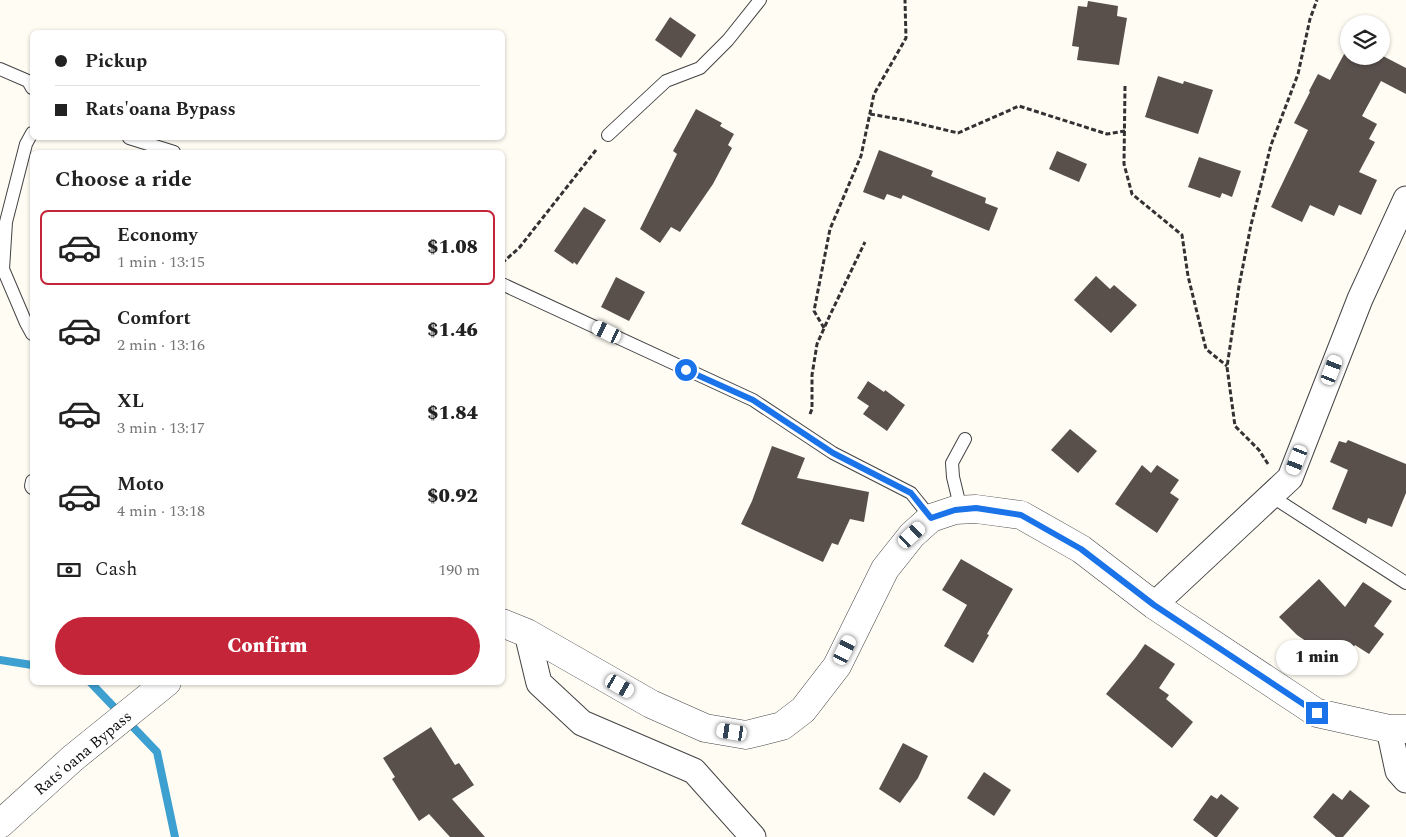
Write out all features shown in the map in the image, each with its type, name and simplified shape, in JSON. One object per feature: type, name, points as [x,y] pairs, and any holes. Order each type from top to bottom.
[{"type":"street","points":[[1154,605],[1290,478],[1360,299],[1406,199]]},
{"type":"street","points":[[505,623],[528,633],[651,704],[705,728],[746,735],[782,726],[803,710],[837,666],[885,569],[912,535],[931,518],[955,510],[976,508],[1021,515],[1081,549],[1154,605],[1317,713],[1397,729],[1398,771],[1406,780]]},
{"type":"street","points":[[528,633],[539,683],[582,723],[694,771],[753,837]]},
{"type":"street","name":"Rats'oana Bypass","points":[[0,824],[73,758],[163,685]]},
{"type":"lane","points":[[608,135],[666,81],[700,68],[728,40],[760,0]]},
{"type":"lane","points":[[0,69],[28,81],[30,84]]},
{"type":"lane","points":[[30,137],[26,144],[6,222],[2,269],[30,330]]},
{"type":"lane","points":[[135,140],[168,150]]},
{"type":"lane","points":[[505,285],[753,400],[833,453],[911,493],[931,518]]},
{"type":"lane","points":[[961,510],[953,477],[952,463],[965,439]]},
{"type":"lane","points":[[1277,491],[1406,583]]},
{"type":"path","points":[[824,328],[814,311],[830,229],[861,156],[874,94],[906,38],[905,0]]},
{"type":"path","points":[[1277,491],[1259,450],[1235,426],[1227,367],[1239,286],[1253,216],[1271,145],[1298,74],[1310,19],[1317,0]]},
{"type":"path","points":[[1125,86],[1124,164],[1132,194],[1182,235],[1188,276],[1206,349],[1227,367]]},
{"type":"path","points":[[870,114],[958,133],[1019,106],[1107,134],[1124,131]]},
{"type":"path","points":[[505,260],[519,248],[608,135]]},
{"type":"path","points":[[802,433],[812,409],[812,375],[817,344],[866,242]]},
{"type":"building","points":[[1088,1],[1118,6],[1117,16],[1127,18],[1119,65],[1077,60],[1079,47],[1072,46],[1078,6],[1087,7]]},
{"type":"building","points":[[670,17],[696,35],[681,58],[655,40]]},
{"type":"building","points":[[1390,60],[1406,68],[1406,94],[1381,81],[1362,116],[1377,124],[1369,139],[1375,142],[1359,172],[1377,180],[1361,215],[1339,205],[1334,216],[1310,205],[1302,222],[1271,207],[1308,130],[1294,123],[1318,74],[1330,80],[1340,62],[1340,65],[1390,65]]},
{"type":"building","points":[[1158,76],[1183,84],[1184,81],[1213,90],[1198,134],[1145,117]]},
{"type":"building","points":[[696,109],[722,123],[720,126],[734,134],[728,145],[732,148],[713,184],[680,232],[671,227],[660,243],[640,229],[677,154],[673,151]]},
{"type":"building","points":[[879,150],[933,171],[931,176],[986,198],[985,203],[998,208],[989,231],[903,195],[901,199],[887,194],[884,200],[863,192]]},
{"type":"building","points":[[1057,151],[1087,164],[1079,182],[1049,169]]},
{"type":"building","points":[[1199,157],[1241,171],[1232,197],[1222,193],[1220,198],[1188,187]]},
{"type":"building","points":[[584,207],[606,220],[577,265],[554,251]]},
{"type":"building","points":[[1096,276],[1110,289],[1114,285],[1137,305],[1111,333],[1074,300]]},
{"type":"building","points":[[616,277],[645,292],[629,321],[601,307]]},
{"type":"building","points":[[868,381],[884,392],[885,390],[905,405],[887,431],[863,414],[869,406],[857,398]]},
{"type":"building","points":[[1070,429],[1097,451],[1078,473],[1051,450]]},
{"type":"building","points":[[1348,440],[1406,464],[1406,493],[1392,527],[1368,518],[1366,524],[1332,509],[1348,470],[1330,462],[1339,441],[1346,443]]},
{"type":"building","points":[[772,446],[805,458],[797,478],[869,492],[864,522],[850,519],[838,545],[832,543],[823,562],[741,524],[752,501]]},
{"type":"building","points":[[1142,465],[1151,473],[1157,465],[1179,480],[1170,493],[1179,499],[1157,533],[1115,504]]},
{"type":"building","points":[[961,559],[1013,589],[973,663],[944,646],[967,605],[942,590]]},
{"type":"building","points":[[1319,579],[1345,607],[1363,582],[1392,601],[1374,626],[1384,634],[1369,654],[1355,645],[1341,665],[1297,635],[1279,617]]},
{"type":"building","points":[[1145,644],[1175,664],[1159,688],[1169,695],[1166,699],[1193,722],[1172,748],[1106,694]]},
{"type":"building","points":[[431,727],[455,765],[459,763],[474,785],[452,799],[485,837],[450,837],[429,814],[419,821],[392,779],[395,777],[383,758]]},
{"type":"building","points":[[903,743],[928,756],[918,778],[900,803],[879,789]]},
{"type":"building","points":[[984,772],[1011,790],[994,816],[967,798]]},
{"type":"building","points":[[1350,790],[1370,806],[1343,837],[1336,837],[1313,817],[1333,793],[1342,800]]},
{"type":"building","points":[[1221,794],[1239,808],[1217,837],[1215,837],[1193,820],[1211,795],[1217,799]]},
{"type":"waterway","points":[[0,660],[30,665]]},
{"type":"waterway","points":[[93,685],[157,752],[175,837]]},
{"type":"route","points":[[686,370],[753,400],[833,453],[911,493],[931,518],[955,510],[976,508],[1021,515],[1081,549],[1154,605],[1317,713]]}]
